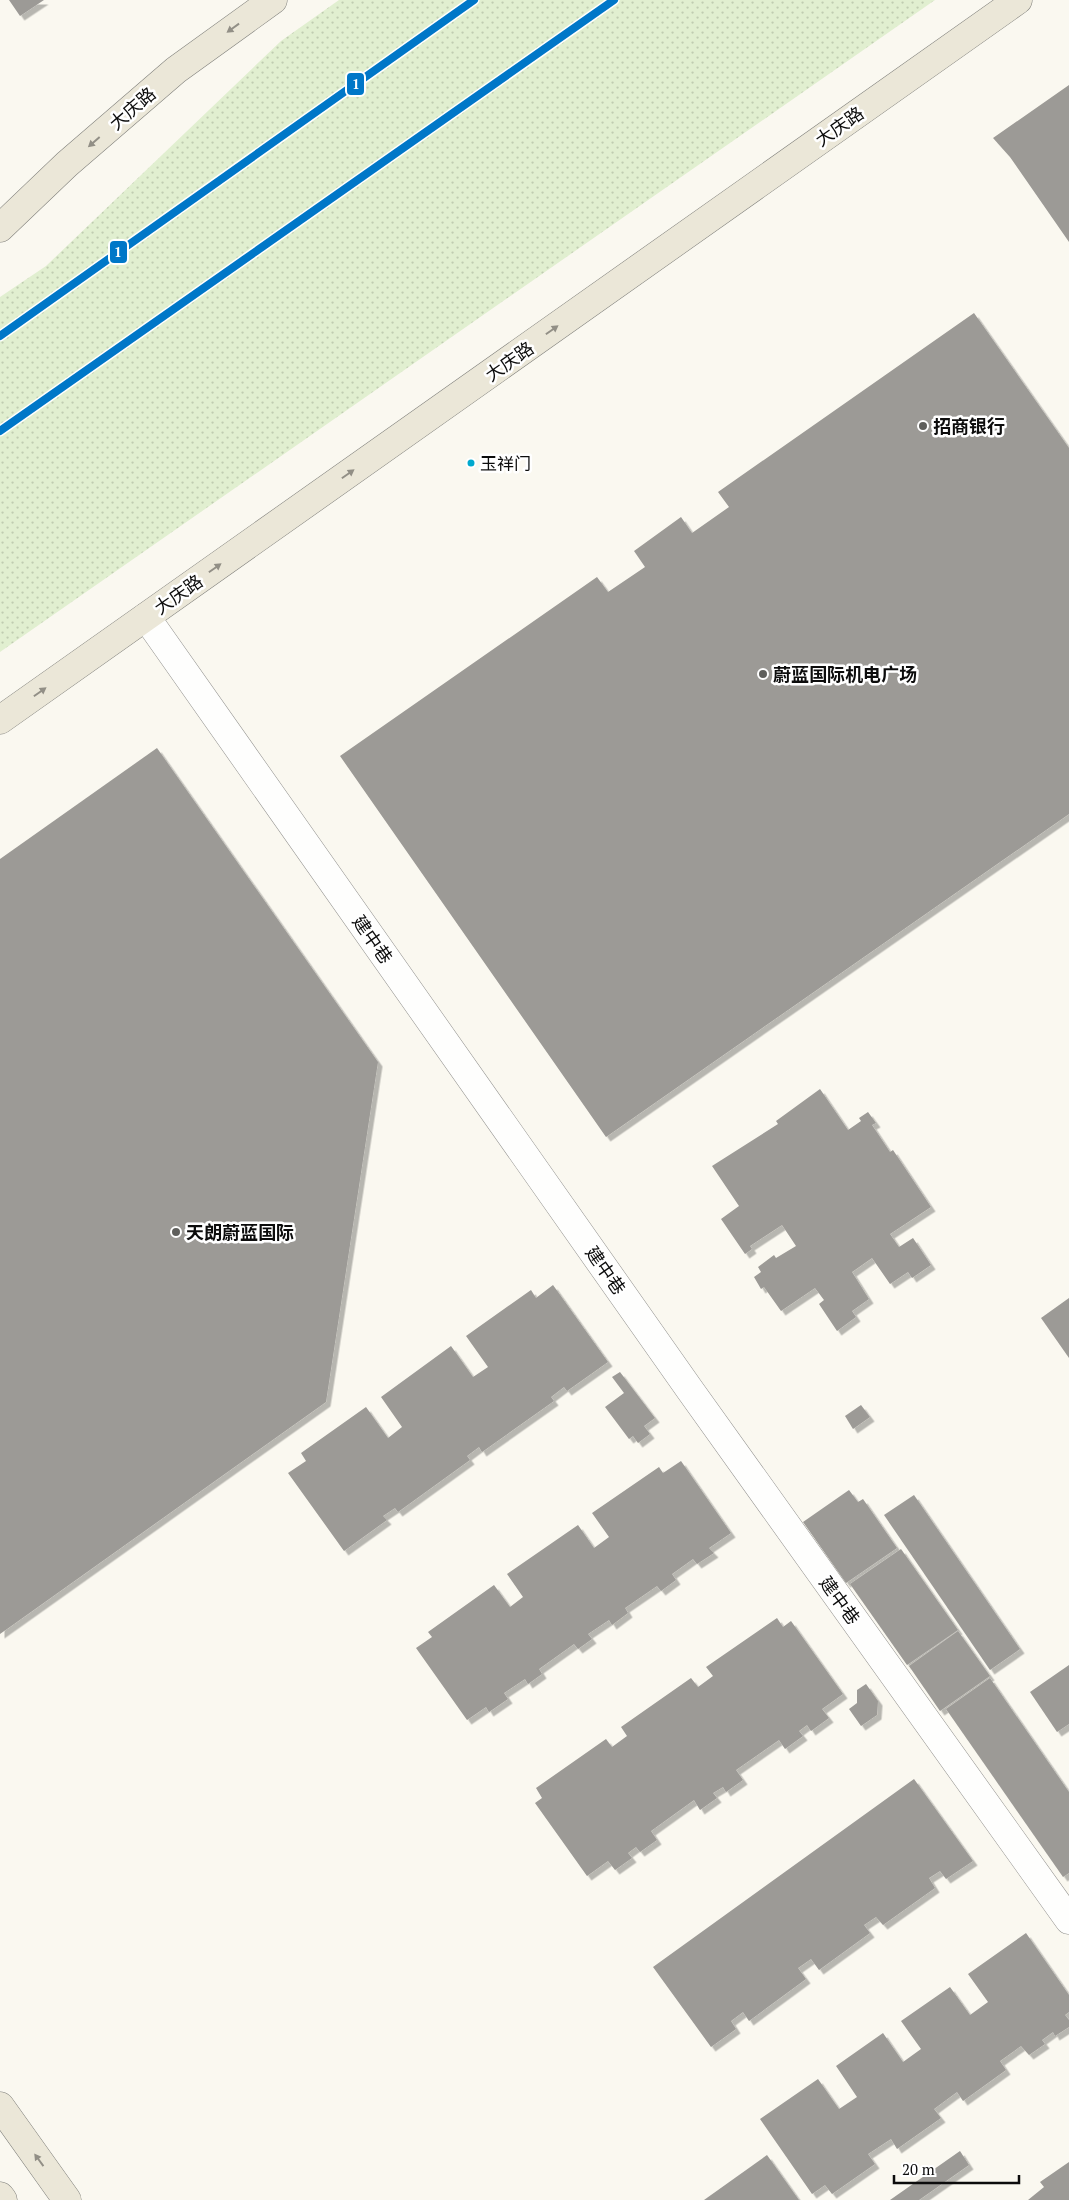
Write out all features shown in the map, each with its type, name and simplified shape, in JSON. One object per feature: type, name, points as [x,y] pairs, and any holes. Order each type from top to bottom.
[{"type":"main road","name":"大庆路","points":[[0,228],[67,164],[176,70],[273,0]]},
{"type":"main road","name":"大庆路","points":[[0,720],[1018,0]]},
{"type":"main road","points":[[0,2106],[67,2200]]},
{"type":"main road","points":[[0,2196],[2,2200]]},
{"type":"street","name":"建中巷","points":[[146,617],[690,1390],[1069,1920]]},
{"type":"green space","points":[[339,0],[935,0],[0,652],[0,297],[46,266],[281,41]]},
{"type":"building","points":[[9,0],[44,0],[20,16]]},
{"type":"building","points":[[1069,85],[1069,242],[1010,157],[993,138]]},
{"type":"building","name":"蔚蓝国际机电广场","points":[[974,313],[1069,448],[1069,814],[606,1137],[340,756],[597,577],[608,592],[645,567],[634,551],[681,517],[692,533],[729,507],[718,492]]},
{"type":"building","name":"天朗蔚蓝国际","points":[[157,748],[378,1062],[326,1402],[0,1634],[0,859]]},
{"type":"building","points":[[820,1089],[848,1130],[861,1121],[859,1118],[868,1112],[876,1123],[872,1125],[890,1152],[893,1150],[931,1207],[890,1234],[899,1247],[913,1238],[931,1265],[912,1278],[908,1272],[890,1284],[872,1258],[852,1272],[869,1299],[852,1311],[856,1317],[837,1331],[819,1304],[824,1300],[815,1288],[781,1311],[764,1287],[761,1289],[754,1277],[761,1272],[758,1267],[774,1255],[776,1258],[796,1246],[782,1225],[750,1246],[752,1249],[745,1254],[721,1219],[739,1206],[712,1166],[778,1124],[776,1121]]},
{"type":"building","points":[[553,1285],[608,1362],[567,1391],[564,1387],[551,1397],[554,1401],[482,1452],[479,1447],[467,1456],[470,1460],[398,1512],[395,1508],[383,1516],[387,1520],[344,1551],[288,1473],[306,1461],[301,1453],[366,1407],[388,1438],[402,1427],[381,1397],[451,1346],[473,1377],[488,1367],[466,1336],[531,1290],[536,1298]]},
{"type":"building","points":[[1069,1298],[1069,1358],[1041,1318]]},
{"type":"building","points":[[620,1372],[655,1418],[644,1426],[650,1434],[638,1443],[633,1436],[629,1439],[605,1407],[624,1393],[612,1377]]},
{"type":"building","points":[[861,1405],[870,1417],[853,1429],[845,1416]]},
{"type":"building","points":[[681,1461],[731,1533],[709,1548],[714,1553],[697,1564],[693,1559],[672,1574],[676,1580],[661,1591],[657,1586],[625,1608],[628,1613],[612,1625],[609,1620],[588,1634],[592,1639],[578,1649],[574,1644],[539,1669],[542,1674],[528,1684],[525,1679],[504,1693],[508,1699],[489,1712],[486,1707],[467,1720],[416,1648],[432,1637],[428,1632],[494,1585],[510,1607],[523,1597],[507,1574],[578,1525],[594,1548],[609,1537],[592,1513],[659,1467],[663,1473]]},
{"type":"building","points":[[849,1490],[858,1502],[863,1499],[897,1548],[846,1583],[803,1522]]},
{"type":"building","points":[[914,1495],[1020,1649],[990,1670],[884,1515]]},
{"type":"building","points":[[901,1549],[958,1630],[907,1665],[850,1584]]},
{"type":"building","points":[[777,1618],[783,1627],[791,1621],[843,1694],[822,1709],[829,1718],[811,1731],[807,1725],[799,1731],[803,1736],[785,1749],[779,1740],[736,1770],[743,1780],[726,1792],[723,1787],[713,1793],[717,1798],[700,1810],[694,1800],[651,1831],[657,1840],[640,1852],[636,1847],[628,1853],[632,1858],[615,1870],[608,1861],[587,1876],[535,1803],[542,1798],[536,1788],[606,1739],[612,1747],[627,1736],[621,1727],[691,1678],[698,1687],[713,1676],[706,1667]]},
{"type":"building","points":[[958,1631],[990,1676],[940,1711],[909,1666]]},
{"type":"building","points":[[1069,1665],[1069,1724],[1057,1732],[1030,1692]]},
{"type":"building","points":[[990,1678],[1069,1792],[1069,1873],[1063,1877],[946,1709]]},
{"type":"building","points":[[866,1684],[878,1701],[877,1715],[861,1726],[849,1709],[857,1703],[857,1690]]},
{"type":"building","points":[[914,1779],[973,1861],[946,1879],[940,1871],[929,1878],[935,1888],[883,1925],[876,1917],[864,1925],[870,1933],[819,1970],[811,1959],[798,1968],[806,1979],[749,2021],[743,2012],[731,2021],[736,2029],[711,2047],[653,1967]]},
{"type":"building","points":[[1026,1933],[1069,1995],[1069,2012],[1065,2015],[1069,2020],[1069,2027],[1055,2036],[1053,2032],[1042,2040],[1045,2044],[1029,2055],[1021,2046],[1000,2061],[1006,2070],[963,2101],[957,2092],[934,2109],[941,2118],[897,2149],[891,2139],[868,2154],[875,2164],[832,2194],[825,2185],[812,2194],[760,2119],[818,2079],[839,2109],[857,2097],[836,2066],[883,2033],[903,2062],[921,2049],[901,2021],[950,1987],[970,2015],[988,2002],[968,1974]]},
{"type":"building","points":[[960,2151],[969,2165],[919,2200],[890,2200]]},
{"type":"building","points":[[767,2155],[799,2200],[704,2200]]},
{"type":"building","points":[[1069,2162],[1069,2200],[1028,2200],[1044,2187],[1040,2182]]},
{"type":"transit line","name":"1","points":[[0,336],[474,0]]},
{"type":"transit line","name":"1","points":[[0,431],[614,0]]},
{"type":"place","name":"招商银行","points":[[923,426]]},
{"type":"place","name":"玉祥门","points":[[471,463]]},
{"type":"place","name":"蔚蓝国际机电广场","points":[[763,674]]},
{"type":"place","name":"天朗蔚蓝国际","points":[[176,1232]]}]
